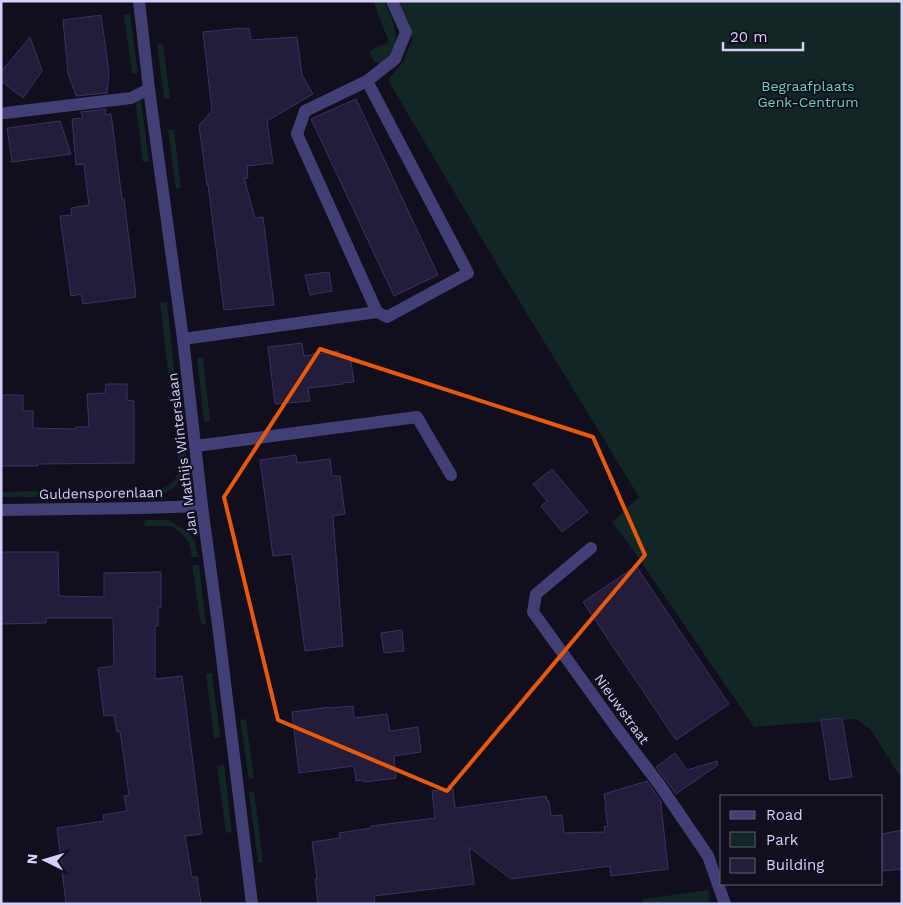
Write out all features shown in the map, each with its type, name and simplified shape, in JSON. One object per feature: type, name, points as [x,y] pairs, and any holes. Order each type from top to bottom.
[{"type":"street","name":"Jan Mathijs Winterslaan","points":[[139,1],[183,339],[252,904]]},
{"type":"street","points":[[377,312],[297,134],[305,111],[367,81],[395,59],[406,32],[392,1]]},
{"type":"street","points":[[183,339],[377,312],[387,317],[468,273],[367,81]]},
{"type":"street","points":[[5,113],[131,98],[149,89]]},
{"type":"street","points":[[196,446],[417,417],[451,475]]},
{"type":"street","name":"Guldensporenlaan","points":[[1,510],[202,506]]},
{"type":"street","name":"Nieuwstraat","points":[[591,548],[536,594],[533,612],[659,784],[708,856],[725,904]]},
{"type":"highlighted area","points":[[320,349],[593,437],[645,555],[447,791],[278,720],[224,497]]},
{"type":"green space","points":[[373,1],[384,1],[393,22],[396,36],[394,50],[381,64],[374,62],[369,51],[389,42]]},
{"type":"green space","name":"Begraafplaats Genk-Centrum","points":[[399,1],[902,1],[902,779],[870,729],[856,719],[754,727],[612,522],[639,497],[501,271],[389,82],[390,77],[403,62],[412,40],[409,23]]},
{"type":"green space","points":[[130,14],[138,73],[132,73],[124,15]]},
{"type":"green space","points":[[163,43],[170,98],[164,99],[157,44]]},
{"type":"green space","points":[[135,99],[141,99],[149,162],[143,162]]},
{"type":"green space","points":[[168,130],[174,130],[181,188],[176,189]]},
{"type":"green space","points":[[167,302],[176,385],[170,386],[160,303]]},
{"type":"green space","points":[[203,357],[210,421],[204,422],[197,358]]},
{"type":"green space","points":[[172,400],[178,400],[187,462],[181,478],[173,488],[161,494],[145,497],[144,491],[157,490],[168,486],[178,473],[179,466]]},
{"type":"green space","points":[[38,491],[38,497],[1,497],[1,492]]},
{"type":"green space","points":[[145,520],[168,520],[188,532],[195,541],[198,557],[192,557],[189,543],[182,534],[171,526],[144,526]]},
{"type":"green space","points":[[192,565],[199,565],[206,624],[201,625]]},
{"type":"green space","points":[[212,673],[220,737],[214,738],[206,674]]},
{"type":"green space","points":[[246,719],[254,778],[249,779],[240,720]]},
{"type":"green space","points":[[224,765],[232,832],[226,833],[217,766]]},
{"type":"green space","points":[[254,791],[263,862],[258,863],[249,792]]},
{"type":"green space","points":[[709,890],[709,904],[643,904],[643,899]]},
{"type":"building","points":[[101,15],[109,72],[107,93],[76,96],[68,73],[63,20]]},
{"type":"building","points":[[249,28],[251,40],[297,37],[302,75],[313,94],[267,121],[273,163],[247,166],[248,178],[244,178],[255,218],[263,217],[274,305],[224,310],[199,125],[212,111],[203,32]]},
{"type":"building","points":[[30,37],[42,71],[23,98],[1,81],[1,72]]},
{"type":"building","points":[[356,99],[438,275],[394,296],[311,119]]},
{"type":"building","points":[[106,109],[105,115],[111,114],[136,297],[83,304],[81,294],[71,296],[60,216],[72,215],[71,208],[89,205],[84,164],[76,165],[72,119],[83,118],[81,112]]},
{"type":"building","points":[[60,121],[71,154],[12,162],[7,128]]},
{"type":"building","points":[[329,272],[332,291],[310,295],[305,275]]},
{"type":"building","points":[[302,343],[304,356],[338,351],[339,357],[350,356],[354,382],[308,388],[310,401],[275,404],[268,347]]},
{"type":"building","points":[[106,384],[127,384],[127,400],[134,401],[134,463],[1,466],[1,395],[23,395],[23,411],[33,411],[33,428],[76,429],[76,427],[89,427],[87,394],[105,393]]},
{"type":"building","points":[[296,455],[297,463],[330,459],[332,476],[340,476],[345,514],[333,516],[343,646],[305,651],[292,554],[273,556],[260,460]]},
{"type":"building","points":[[552,469],[588,512],[562,532],[541,506],[547,501],[533,484]]},
{"type":"building","points":[[1,552],[58,552],[59,596],[104,597],[104,573],[161,572],[161,607],[158,608],[158,626],[155,626],[155,679],[182,676],[202,834],[185,836],[192,877],[197,877],[201,904],[66,904],[57,828],[104,821],[103,815],[127,811],[124,796],[129,795],[120,731],[117,732],[114,715],[104,716],[98,668],[114,666],[113,618],[46,618],[46,623],[1,624]]},
{"type":"building","points":[[636,566],[729,704],[676,740],[583,602]]},
{"type":"building","points":[[402,630],[404,651],[384,653],[381,633]]},
{"type":"building","points":[[353,706],[354,718],[387,714],[390,731],[418,727],[421,752],[394,756],[396,778],[364,782],[363,780],[356,781],[354,766],[299,773],[292,712]]},
{"type":"building","points":[[842,718],[852,777],[830,780],[821,720]]},
{"type":"building","points":[[675,753],[687,770],[717,761],[718,765],[676,794],[656,767]]},
{"type":"building","points":[[647,781],[662,803],[668,869],[611,876],[610,866],[511,879],[469,847],[474,884],[374,896],[375,904],[318,904],[312,842],[340,838],[339,833],[371,828],[371,826],[435,818],[432,791],[453,789],[455,808],[546,796],[547,801],[549,801],[551,816],[562,815],[564,833],[605,832],[604,826],[608,827],[604,794]]},
{"type":"building","points":[[902,830],[902,869],[883,871],[883,834]]}]
